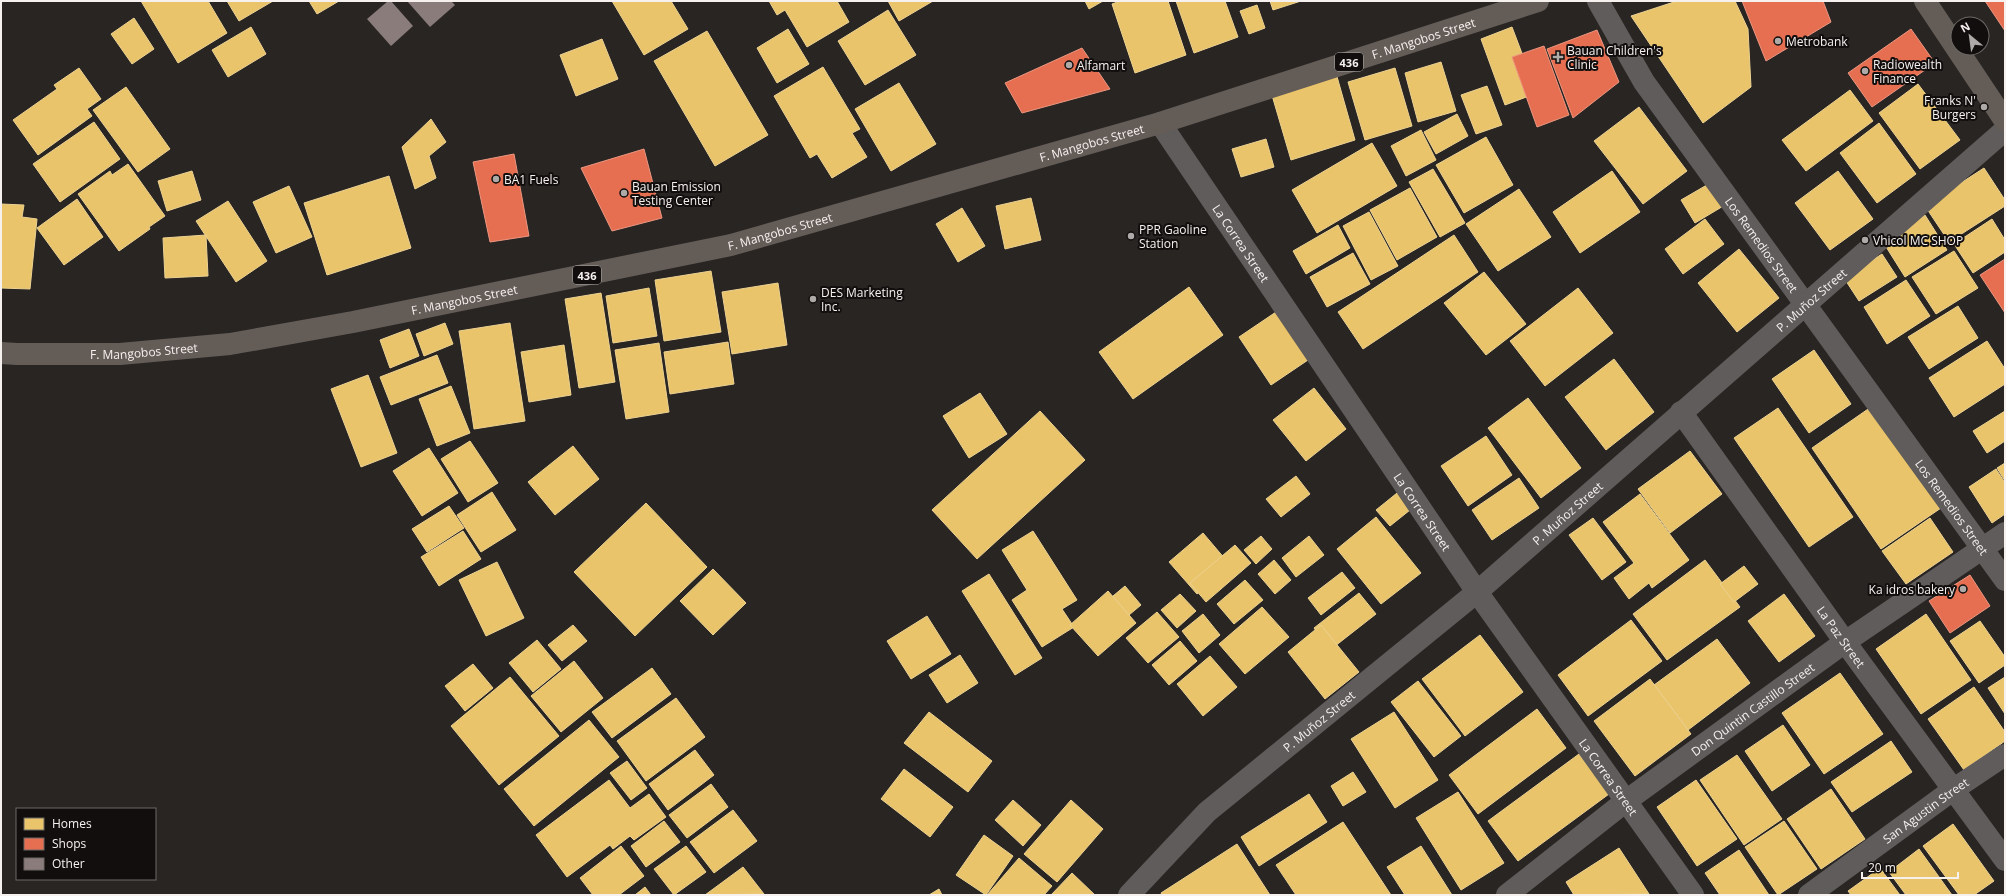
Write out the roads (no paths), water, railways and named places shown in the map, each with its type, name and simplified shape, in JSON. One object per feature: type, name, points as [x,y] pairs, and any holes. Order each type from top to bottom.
[{"type":"main road","name":"F. Mangobos Street","points":[[1,353],[120,354],[230,344],[361,320],[731,246],[1160,123],[1538,1]]},
{"type":"main road","points":[[1925,1],[2005,121]]},
{"type":"street","name":"Los Remedios Street","points":[[1598,1],[1644,82],[2005,580]]},
{"type":"street","name":"La Correa Street","points":[[1160,123],[1477,592],[1692,895]]},
{"type":"street","name":"P. Muñoz Street","points":[[1129,895],[1207,812],[1477,592],[2005,130]]},
{"type":"street","name":"La Paz Street","points":[[1681,412],[1845,642],[2005,860]]},
{"type":"street","name":"Don Quintin Castillo Street","points":[[1507,895],[1626,801],[1845,642],[2005,533]]},
{"type":"street","name":"San Agustin Street","points":[[1809,895],[1954,789],[2005,755]]},
{"type":"place","name":"Metrobank","points":[[1778,41]]},
{"type":"place","name":"Bauan Children's Clinic","points":[[1558,57]]},
{"type":"place","name":"Alfamart","points":[[1069,65]]},
{"type":"place","name":"Radiowealth Finance","points":[[1865,71]]},
{"type":"place","name":"Franks N' Burgers","points":[[1984,107]]},
{"type":"place","name":"BA1 Fuels","points":[[496,179]]},
{"type":"place","name":"Bauan Emission Testing Center","points":[[624,193]]},
{"type":"place","name":"PPR Gaoline Station","points":[[1131,236]]},
{"type":"place","name":"Vhicol MC SHOP","points":[[1865,240]]},
{"type":"place","name":"DES Marketing Inc.","points":[[813,299]]},
{"type":"place","name":"Ka idros bakery","points":[[1963,589]]}]
